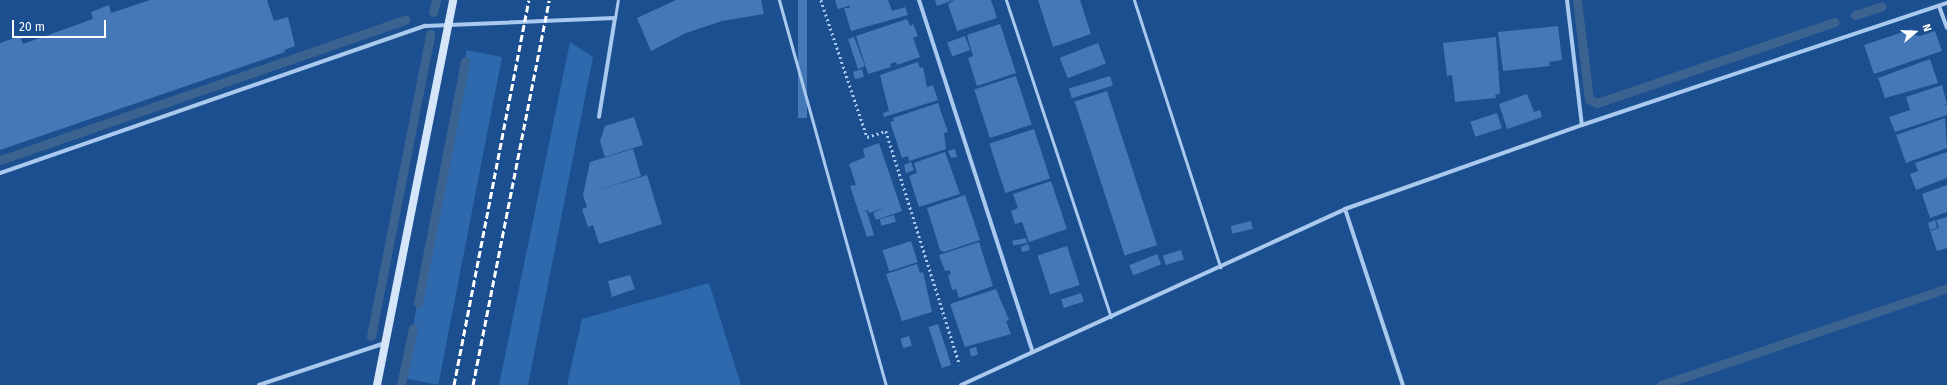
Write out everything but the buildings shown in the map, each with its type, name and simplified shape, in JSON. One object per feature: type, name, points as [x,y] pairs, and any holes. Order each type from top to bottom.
[{"type":"street","points":[[377,385],[453,0]]},
{"type":"street","points":[[919,0],[1033,352]]},
{"type":"street","points":[[1567,0],[1582,125]]},
{"type":"street","points":[[1935,0],[1947,28]]},
{"type":"street","points":[[961,385],[1345,209],[1582,125],[1947,3]]},
{"type":"street","points":[[0,173],[425,26],[615,18],[598,117]]},
{"type":"street","points":[[1345,209],[1403,385]]},
{"type":"street","points":[[259,385],[385,343]]},
{"type":"lane","points":[[615,18],[618,0]]},
{"type":"lane","points":[[779,0],[886,385]]},
{"type":"lane","points":[[1006,0],[1110,317]]},
{"type":"lane","points":[[1134,0],[1220,267]]},
{"type":"path","points":[[821,0],[867,138],[886,131],[966,383]]},
{"type":"shaded area","points":[[570,42],[593,57],[528,385],[499,385]]},
{"type":"shaded area","points":[[467,50],[502,57],[438,385],[403,378]]},
{"type":"shaded area","points":[[709,283],[741,385],[567,385],[582,319]]},
{"type":"waterway","points":[[433,12],[436,0]]},
{"type":"waterway","points":[[1577,0],[1589,99],[1597,103],[1835,22]]},
{"type":"waterway","points":[[1855,15],[1882,6]]},
{"type":"waterway","points":[[0,160],[405,20]]},
{"type":"waterway","points":[[371,336],[430,34]]},
{"type":"waterway","points":[[418,303],[465,62]]},
{"type":"waterway","points":[[1661,385],[1947,288]]},
{"type":"waterway","points":[[401,385],[413,328]]},
{"type":"railway","points":[[454,385],[529,0]]},
{"type":"railway","points":[[473,385],[549,0]]}]
